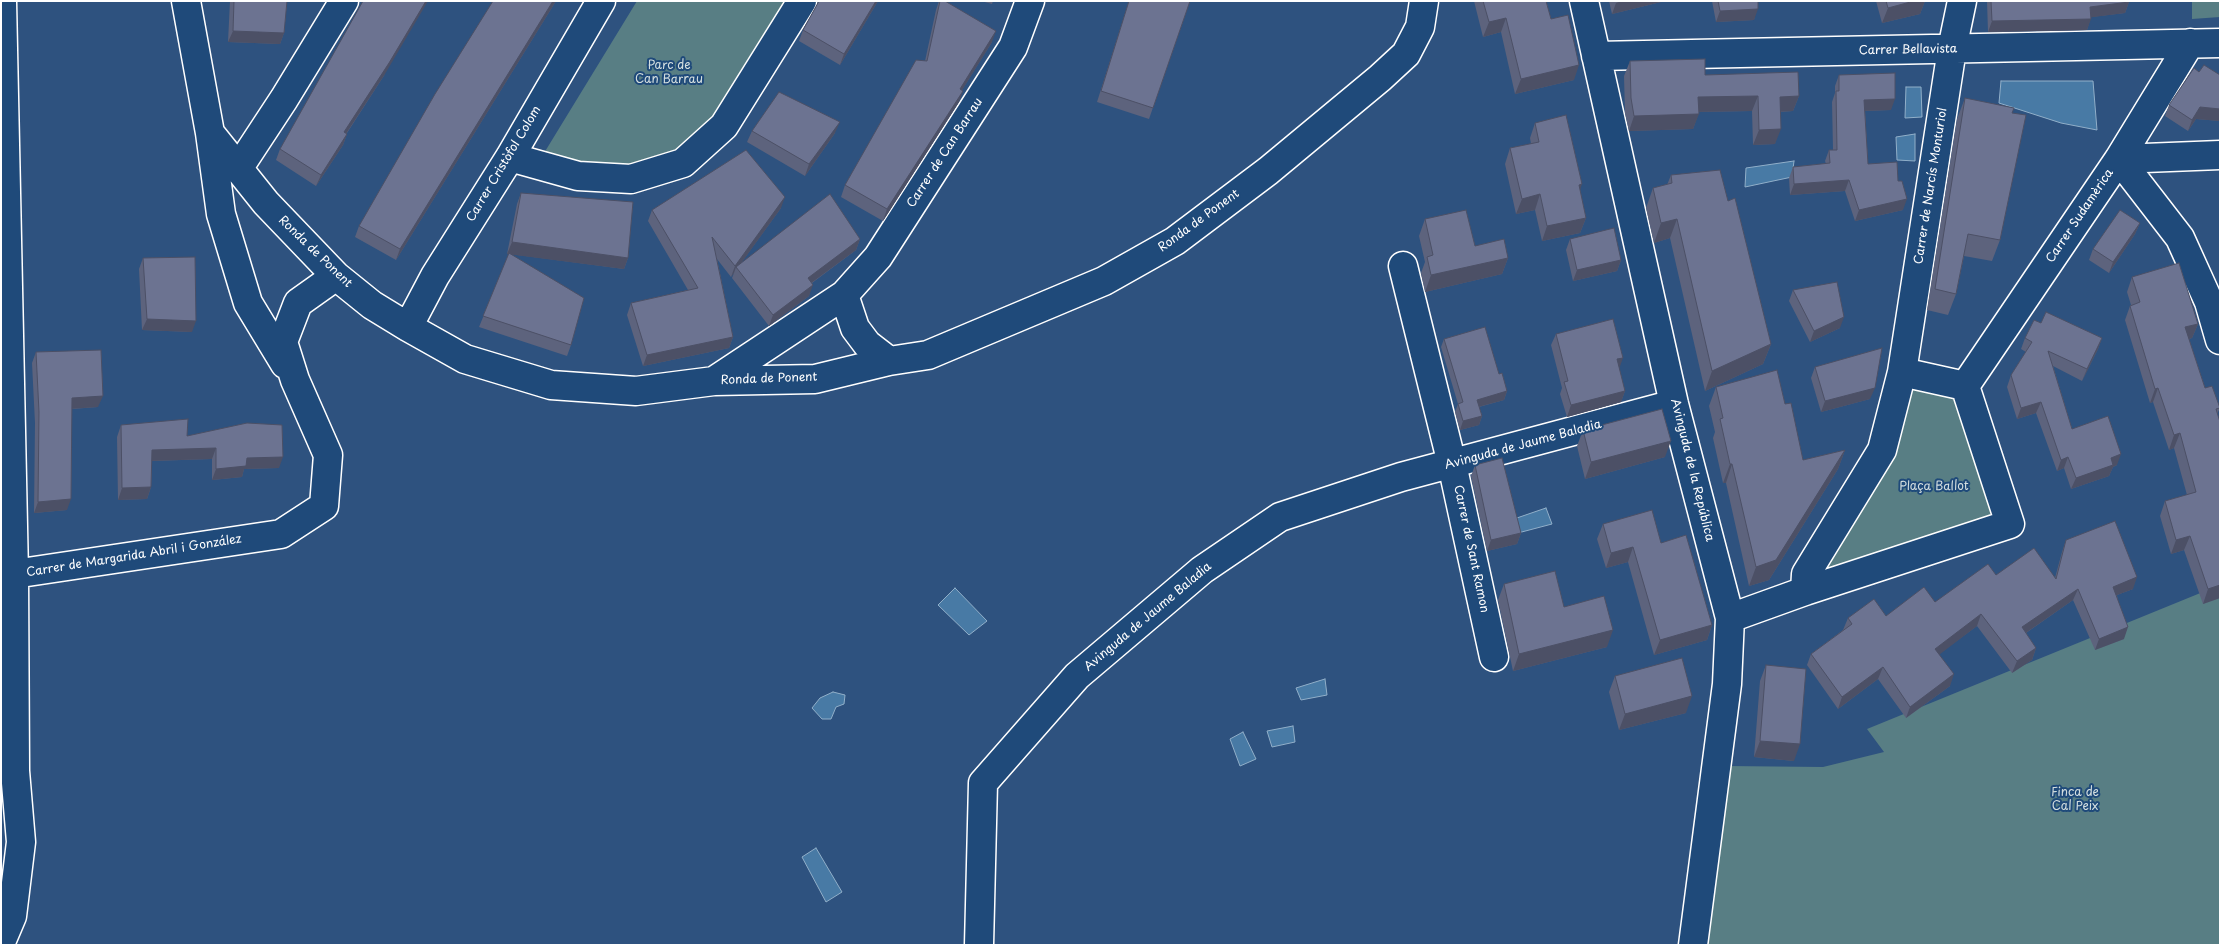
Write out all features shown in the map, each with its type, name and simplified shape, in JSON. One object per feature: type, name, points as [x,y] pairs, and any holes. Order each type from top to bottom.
[{"type":"street","points":[[2,1],[14,574]]},
{"type":"street","name":"Ronda de Ponent","points":[[186,1],[210,133],[266,203],[336,276],[372,305],[466,359],[551,385],[636,391],[714,382],[815,379],[889,361],[928,354],[1104,281],[1175,242],[1268,171],[1380,78],[1406,54],[1420,27],[1424,1]]},
{"type":"street","points":[[321,1],[328,28]]},
{"type":"street","points":[[238,168],[284,99],[344,1]]},
{"type":"street","name":"Carrer Cristòfol Colom","points":[[408,327],[435,276],[510,157],[600,1]]},
{"type":"street","points":[[510,157],[578,176],[631,179],[683,163],[724,126],[802,1]]},
{"type":"street","name":"Carrer de Can Barrau","points":[[714,382],[844,295],[878,257],[1013,46],[1030,1]]},
{"type":"street","name":"Avinguda de la República","points":[[1584,1],[1674,404],[1730,618],[1727,684],[1693,945]]},
{"type":"street","name":"Carrer de Narcís Monturiol","points":[[1902,372],[1952,49],[1962,1]]},
{"type":"street","name":"Carrer Sudamèrica","points":[[1965,386],[2119,160],[2190,43]]},
{"type":"street","name":"Carrer Bellavista","points":[[1596,56],[2220,43]]},
{"type":"street","name":"Carrer de Margarida Abril i González","points":[[210,133],[221,214],[248,303],[295,380]]},
{"type":"street","points":[[2119,160],[2220,155]]},
{"type":"street","points":[[2119,160],[2180,238],[2208,302],[2220,340]]},
{"type":"street","name":"Carrer de Sant Ramon","points":[[1403,266],[1452,464],[1494,657]]},
{"type":"street","name":"Carrer de Margarida Abril i González","points":[[1,942],[12,916],[22,842],[8,773],[14,574],[280,534],[324,506],[328,455],[295,380],[282,342],[298,303],[336,276]]},
{"type":"street","points":[[844,295],[855,328],[867,344],[889,361]]},
{"type":"street","points":[[1730,618],[1805,591],[2010,524],[1965,386],[1902,372],[1882,450],[1806,574],[1805,591]]},
{"type":"street","name":"Avinguda de Jaume Baladia","points":[[979,945],[983,783],[1077,676],[1202,570],[1280,517],[1401,477],[1674,404]]},
{"type":"green space","name":"Parc de Can Barrau","points":[[637,1],[787,1],[714,123],[676,154],[626,170],[541,158]]},
{"type":"green space","points":[[2192,1],[2220,1],[2220,17],[2192,19]]},
{"type":"green space","name":"Plaça Ballot","points":[[1910,385],[1955,396],[1994,502],[1988,522],[1835,575],[1826,563]]},
{"type":"green space","name":"Finca de Cal Peix","points":[[2220,585],[2220,945],[1702,945],[1726,766],[1823,767],[1884,752],[1867,729]]},
{"type":"water","points":[[2001,81],[2093,81],[2097,130],[2061,123],[1999,103]]},
{"type":"water","points":[[1906,87],[1921,87],[1922,117],[1905,118]]},
{"type":"water","points":[[1915,134],[1915,161],[1897,160],[1896,137]]},
{"type":"water","points":[[1794,161],[1792,177],[1745,187],[1746,168]]},
{"type":"water","points":[[1546,508],[1552,524],[1514,534],[1511,520]]},
{"type":"water","points":[[955,588],[987,621],[969,635],[938,605]]},
{"type":"water","points":[[1325,679],[1327,695],[1301,700],[1296,688]]},
{"type":"water","points":[[833,692],[845,695],[844,704],[836,707],[831,719],[822,719],[812,708],[820,698]]},
{"type":"water","points":[[1293,726],[1295,742],[1272,747],[1267,731]]},
{"type":"water","points":[[1243,732],[1256,759],[1240,766],[1230,739]]},
{"type":"water","points":[[816,848],[842,892],[826,902],[802,857]]},
{"type":"building","points":[[234,1],[287,1],[284,33],[233,31]]},
{"type":"building","points":[[363,1],[426,1],[389,63],[344,132],[347,134],[321,175],[280,149]]},
{"type":"building","points":[[493,1],[553,1],[400,249],[359,226],[435,94]]},
{"type":"building","points":[[819,1],[876,1],[844,54],[803,30]]},
{"type":"building","points":[[940,1],[945,1],[996,31],[960,89],[963,91],[887,209],[845,185],[916,60],[927,61]]},
{"type":"building","points":[[1129,1],[1190,1],[1153,108],[1101,91]]},
{"type":"building","points":[[1483,1],[1546,1],[1551,19],[1568,15],[1579,65],[1521,79],[1506,18],[1489,22]]},
{"type":"building","points":[[1718,1],[1758,1],[1758,9],[1720,11]]},
{"type":"building","points":[[1886,1],[1914,1],[1888,8]]},
{"type":"building","points":[[1991,1],[2129,2],[2090,7],[2091,19],[1992,21]]},
{"type":"building","points":[[1705,59],[1705,75],[1798,72],[1799,96],[1780,97],[1781,129],[1759,130],[1758,96],[1698,97],[1699,114],[1634,116],[1631,98],[1630,61]]},
{"type":"building","points":[[2204,65],[2220,75],[2220,109],[2200,107],[2192,120],[2169,105],[2194,68],[2199,72]]},
{"type":"building","points":[[1895,73],[1895,99],[1864,100],[1868,164],[1897,162],[1898,181],[1902,181],[1907,199],[1859,210],[1849,180],[1794,184],[1793,167],[1830,163],[1829,150],[1837,150],[1836,91],[1839,91],[1839,75]]},
{"type":"building","points":[[779,92],[840,122],[809,164],[752,131]]},
{"type":"building","points":[[1965,98],[2014,108],[2012,113],[2026,115],[2000,240],[1968,234],[1956,294],[1935,289]]},
{"type":"building","points":[[1566,115],[1582,184],[1579,185],[1586,218],[1547,226],[1540,194],[1522,199],[1510,148],[1539,142],[1535,123]]},
{"type":"building","points":[[746,150],[785,197],[735,266],[712,237],[733,337],[647,355],[631,303],[698,288],[652,210]]},
{"type":"building","points":[[1720,170],[1728,201],[1735,198],[1771,344],[1712,371],[1677,219],[1661,223],[1653,188],[1672,183],[1671,175]]},
{"type":"building","points":[[521,193],[633,202],[628,258],[512,242]]},
{"type":"building","points":[[830,194],[860,239],[808,278],[813,285],[773,315],[736,267]]},
{"type":"building","points":[[1466,210],[1475,246],[1504,239],[1508,258],[1431,275],[1427,257],[1433,255],[1425,219]]},
{"type":"building","points":[[2120,210],[2140,223],[2113,262],[2093,249]]},
{"type":"building","points":[[1614,228],[1621,260],[1577,270],[1570,239]]},
{"type":"building","points":[[509,253],[584,298],[571,345],[483,316]]},
{"type":"building","points":[[195,257],[196,321],[147,319],[143,258]]},
{"type":"building","points":[[2179,263],[2198,324],[2185,327],[2205,388],[2212,386],[2220,408],[2216,409],[2220,422],[2220,585],[2208,589],[2190,536],[2176,540],[2165,501],[2196,492],[2180,433],[2174,435],[2158,388],[2155,389],[2130,306],[2140,302],[2132,277]]},
{"type":"building","points":[[1837,282],[1844,317],[1814,331],[1793,290]]},
{"type":"building","points":[[2046,312],[2102,338],[2087,369],[2048,351],[2072,429],[2108,416],[2121,454],[2111,458],[2113,465],[2076,478],[2068,457],[2061,460],[2041,402],[2021,408],[2011,375],[2032,342],[2025,338],[2034,320],[2041,323]]},
{"type":"building","points":[[1613,319],[1623,358],[1617,359],[1625,391],[1571,405],[1564,382],[1568,381],[1556,334]]},
{"type":"building","points":[[1485,327],[1499,374],[1502,373],[1507,391],[1477,400],[1482,416],[1463,421],[1458,404],[1463,402],[1444,339]]},
{"type":"building","points":[[1882,348],[1875,388],[1825,401],[1815,367]]},
{"type":"building","points":[[101,350],[103,396],[72,398],[71,499],[38,502],[39,412],[36,352]]},
{"type":"building","points":[[1777,370],[1785,404],[1791,403],[1803,460],[1845,450],[1776,560],[1756,567],[1720,419],[1723,418],[1716,387]]},
{"type":"building","points":[[1662,409],[1671,441],[1591,462],[1583,430]]},
{"type":"building","points":[[188,419],[187,436],[247,423],[282,425],[283,457],[247,458],[246,466],[216,469],[216,448],[152,450],[151,487],[122,488],[121,425]]},
{"type":"building","points":[[1502,458],[1521,533],[1491,540],[1475,465]]},
{"type":"building","points":[[1652,510],[1661,543],[1686,535],[1712,625],[1660,640],[1633,547],[1611,553],[1603,524]]},
{"type":"building","points":[[2115,521],[2137,577],[2113,587],[2128,627],[2099,639],[2078,589],[2022,627],[2036,648],[2017,661],[1981,614],[1935,649],[1954,674],[1910,707],[1883,667],[1842,697],[1811,654],[1852,624],[1848,618],[1874,599],[1886,616],[1924,587],[1935,602],[1988,564],[1996,575],[2034,548],[2056,579],[2066,540]]},
{"type":"building","points":[[1555,571],[1564,607],[1604,596],[1613,630],[1519,654],[1504,584]]},
{"type":"building","points":[[1682,658],[1692,696],[1625,714],[1615,676]]},
{"type":"building","points":[[1766,665],[1806,669],[1800,744],[1760,741]]}]
